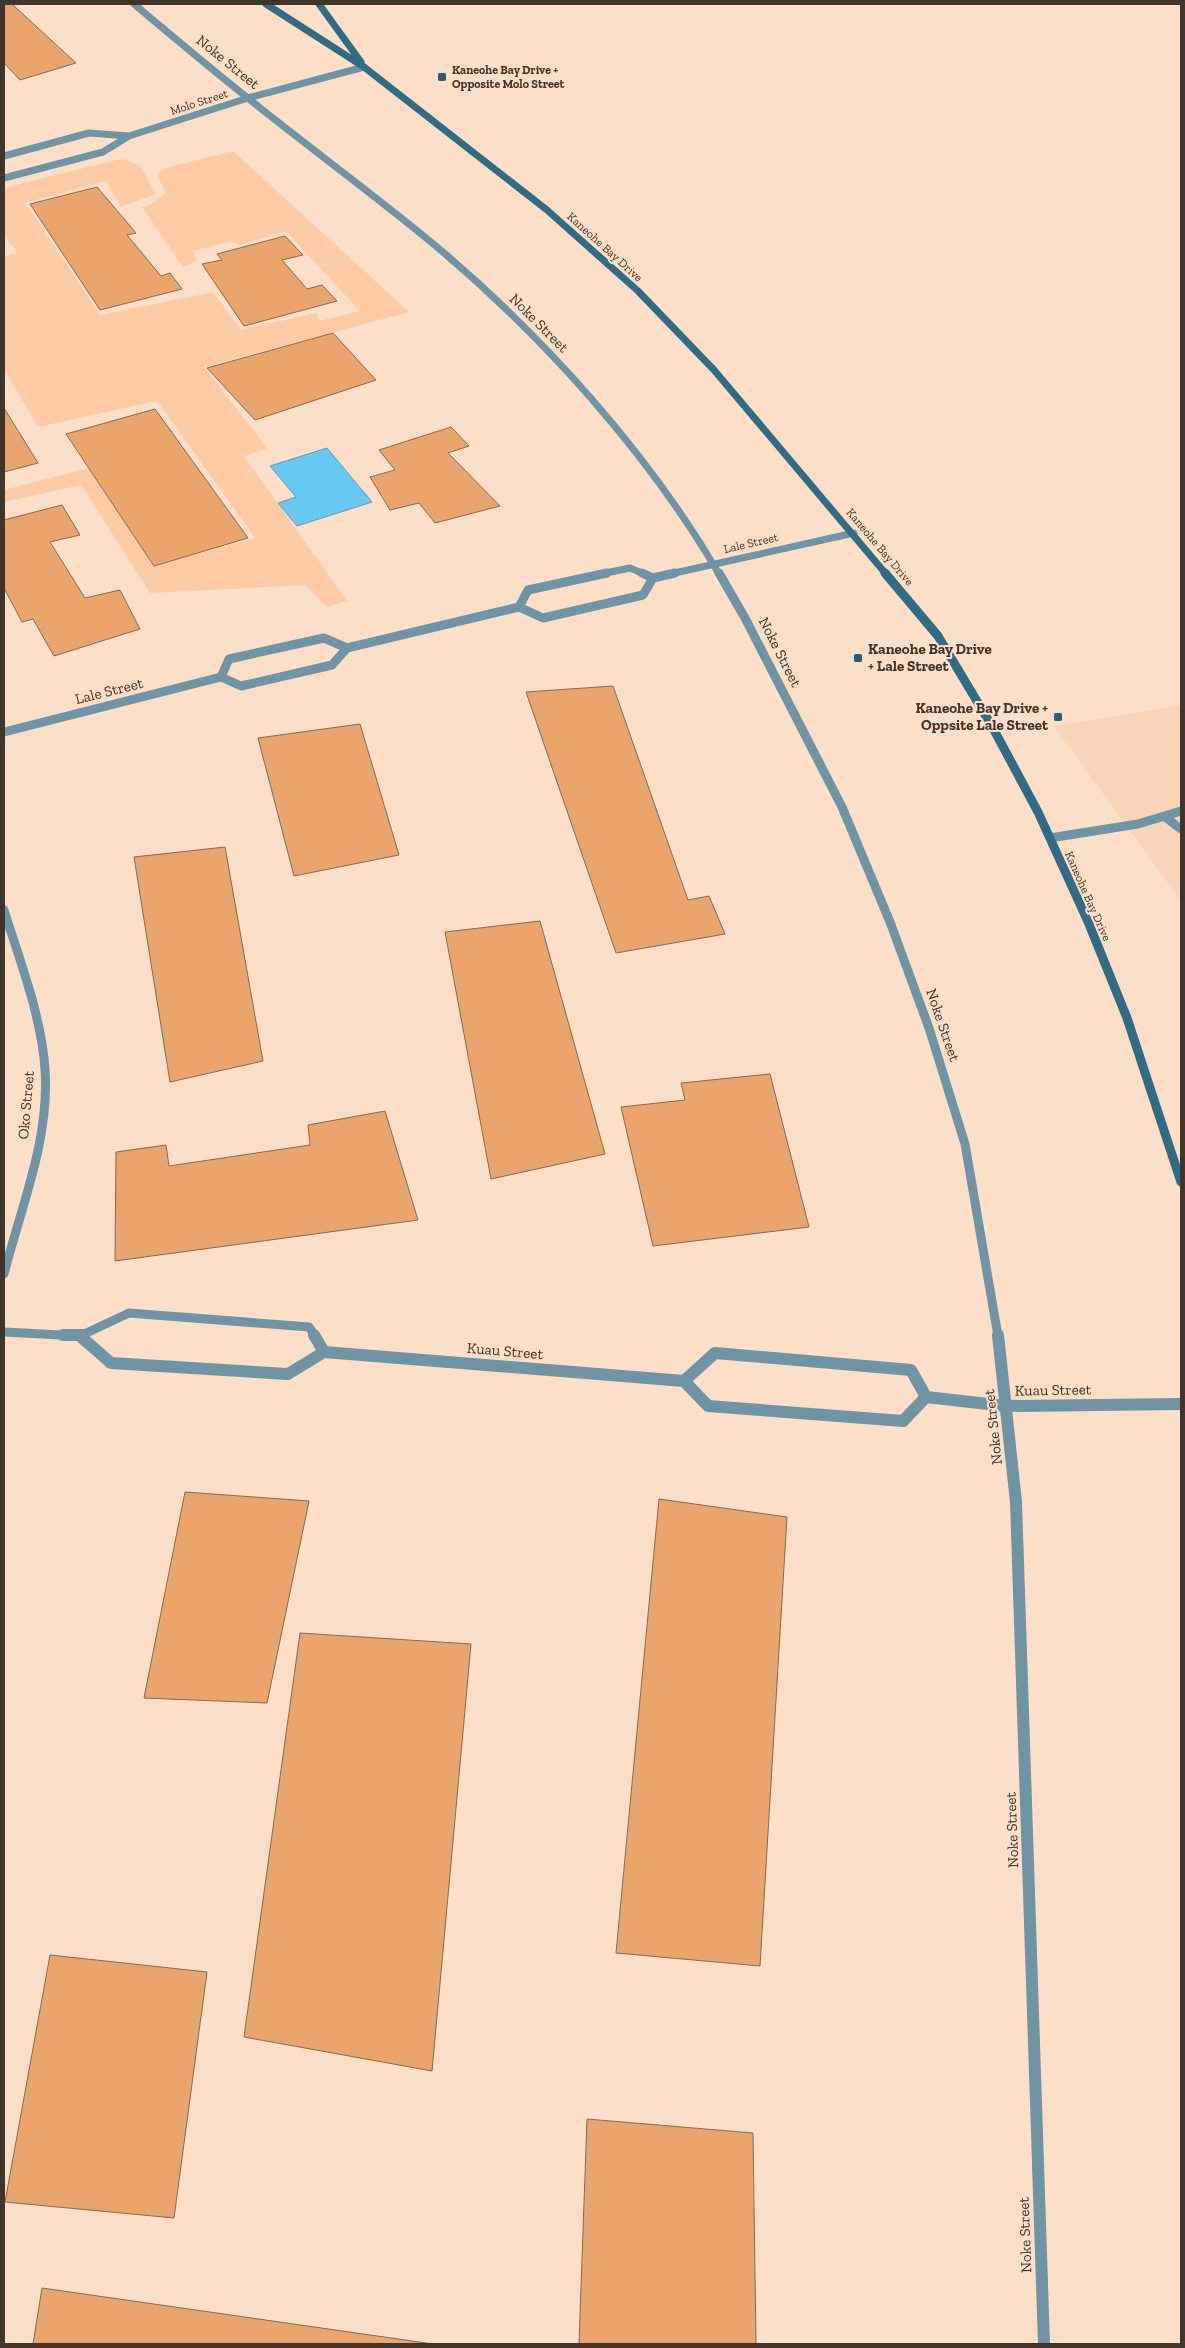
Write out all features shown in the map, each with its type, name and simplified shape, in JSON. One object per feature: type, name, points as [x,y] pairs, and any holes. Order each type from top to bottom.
[{"type":"main road","name":"Kaneohe Bay Drive","points":[[266,4],[364,67],[547,210],[638,291],[714,370],[854,533],[938,636],[993,728],[1050,838],[1127,1018],[1181,1182]]},
{"type":"main road","name":"Kaneohe Bay Drive","points":[[318,4],[364,67]]},
{"type":"lane","name":"Noke Street","points":[[134,4],[248,98],[438,248],[531,334],[586,393],[639,457],[691,526],[745,618],[842,807],[890,922],[929,1028],[965,1144],[997,1327],[1006,1406],[1016,1502],[1044,2344]]},
{"type":"lane","name":"Molo Street","points":[[4,178],[103,152],[129,136],[248,98],[364,67]]},
{"type":"lane","name":"Molo Street","points":[[4,156],[89,134],[129,136]]},
{"type":"lane","name":"Lale Street","points":[[653,578],[854,533]]},
{"type":"lane","points":[[348,648],[324,638],[229,659],[221,677],[241,686],[260,682],[332,665],[348,648],[519,607],[543,618],[643,595],[653,578],[630,568],[537,588],[528,590],[519,607]]},
{"type":"lane","name":"Lale Street","points":[[4,732],[221,677]]},
{"type":"lane","points":[[1050,838],[1138,824],[1181,811]]},
{"type":"lane","points":[[1165,817],[1181,829]]},
{"type":"lane","name":"Oko Street","points":[[4,910],[39,1027],[45,1070],[43,1118],[34,1166],[4,1274]]},
{"type":"lane","points":[[4,1332],[80,1336],[129,1313],[309,1327],[324,1352],[288,1374],[111,1362],[80,1336]]},
{"type":"lane","name":"Kuau Street","points":[[324,1352],[684,1381]]},
{"type":"lane","points":[[715,1353],[911,1370],[926,1397],[903,1421],[708,1406],[684,1381],[715,1353]]},
{"type":"lane","name":"Kuau Street","points":[[926,1397],[1006,1406],[1181,1404]]},
{"type":"shaded area","points":[[233,151],[409,312],[204,367],[268,449],[244,456],[347,601],[327,607],[305,585],[150,593],[81,485],[4,502],[4,490],[89,468],[154,566],[255,538],[157,401],[38,427],[4,369],[4,256],[18,253],[4,236],[4,188],[120,159],[134,163],[143,170],[155,194],[121,207],[106,181],[25,203],[100,315],[213,292],[241,330],[316,313],[319,321],[360,311],[286,231],[241,245],[231,241],[193,251],[197,261],[183,267],[142,207],[150,205],[166,193],[158,177],[161,169]]},
{"type":"shaded area","points":[[1181,705],[1181,901],[1054,726]]},
{"type":"water","points":[[327,448],[372,502],[297,526],[278,503],[296,497],[270,466]]},
{"type":"building","points":[[4,4],[12,4],[76,63],[20,80],[4,63]]},
{"type":"building","points":[[97,187],[136,233],[127,235],[161,276],[170,273],[182,289],[100,310],[30,204]]},
{"type":"building","points":[[285,236],[303,255],[282,260],[307,289],[322,285],[337,301],[244,326],[202,264],[222,260],[217,254]]},
{"type":"building","points":[[333,333],[376,380],[255,420],[207,368]]},
{"type":"building","points":[[4,408],[38,463],[4,472]]},
{"type":"building","points":[[155,409],[248,538],[154,566],[66,434]]},
{"type":"building","points":[[451,427],[469,446],[448,453],[500,506],[435,523],[419,503],[390,510],[370,477],[395,470],[379,450]]},
{"type":"building","points":[[62,505],[80,535],[50,542],[85,598],[120,590],[140,629],[54,656],[33,619],[22,622],[4,588],[4,520]]},
{"type":"building","points":[[613,686],[688,900],[709,896],[725,934],[616,953],[526,692]]},
{"type":"building","points":[[360,724],[399,855],[294,876],[258,738]]},
{"type":"building","points":[[225,847],[263,1061],[170,1082],[134,857]]},
{"type":"building","points":[[540,921],[605,1154],[491,1179],[445,932]]},
{"type":"building","points":[[770,1074],[809,1227],[653,1246],[621,1107],[685,1100],[681,1083]]},
{"type":"building","points":[[385,1111],[418,1220],[115,1261],[116,1152],[166,1145],[169,1166],[310,1145],[308,1125]]},
{"type":"building","points":[[185,1492],[309,1501],[267,1703],[144,1698]]},
{"type":"building","points":[[659,1499],[787,1517],[760,1966],[616,1953]]},
{"type":"building","points":[[300,1633],[471,1644],[432,2071],[244,2037]]},
{"type":"building","points":[[50,1955],[207,1972],[174,2218],[5,2202]]},
{"type":"building","points":[[587,2119],[753,2133],[756,2344],[579,2344]]},
{"type":"building","points":[[42,2288],[433,2344],[33,2344]]},
{"type":"place","name":"Kaneohe Bay Drive + Opposite Molo Street","points":[[442,77]]},
{"type":"place","name":"Kaneohe Bay Drive + Lale Street","points":[[858,658]]},
{"type":"place","name":"Kaneohe Bay Drive + Oppsite Lale Street","points":[[1058,717]]}]
